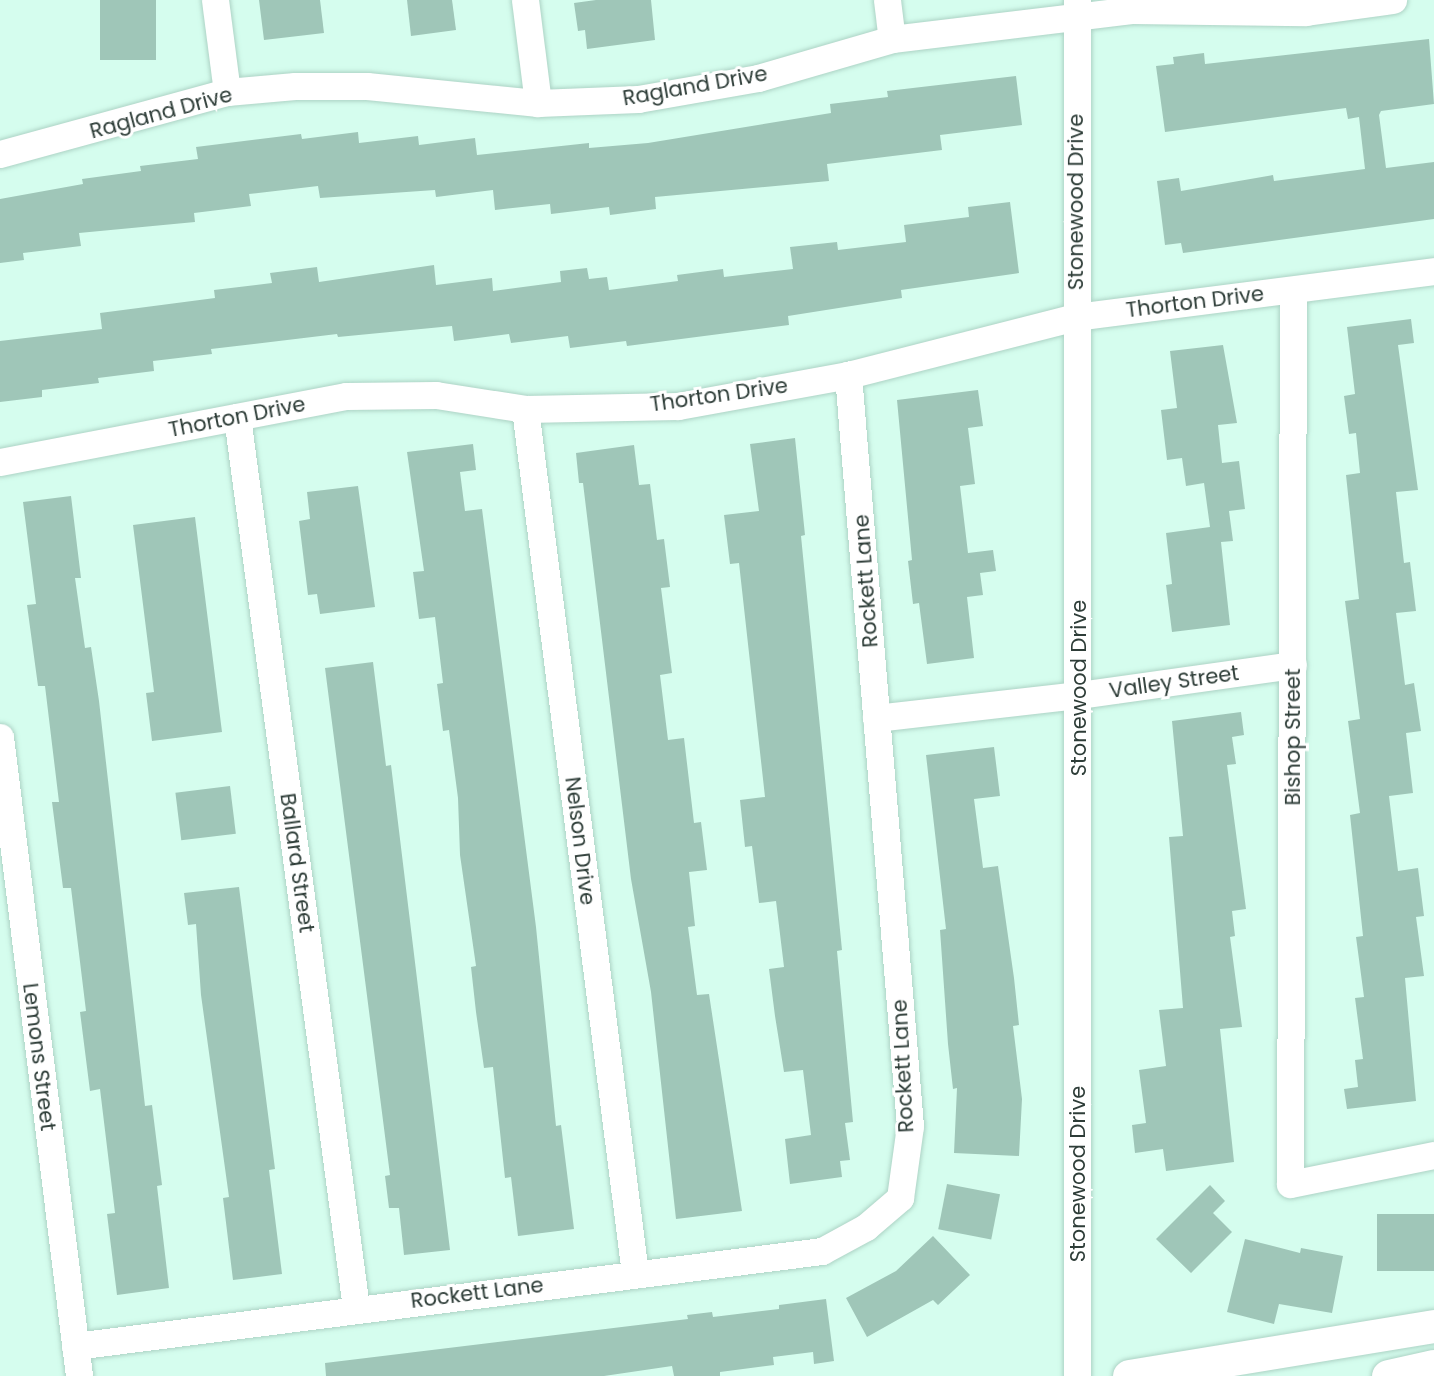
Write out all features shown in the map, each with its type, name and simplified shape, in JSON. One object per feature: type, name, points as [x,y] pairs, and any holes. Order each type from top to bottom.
[{"type":"main road","points":[[1129,1376],[1236,1362],[1434,1326]]},
{"type":"main road","points":[[1388,1376],[1434,1366]]},
{"type":"street","points":[[215,0],[227,92]]},
{"type":"street","points":[[525,0],[538,103]]},
{"type":"street","points":[[887,0],[892,39]]},
{"type":"street","name":"Ragland Drive","points":[[0,154],[227,92],[295,86],[367,86],[538,103],[638,99],[758,78],[892,39],[1077,8],[1305,12],[1393,0]]},
{"type":"street","name":"Stonewood Drive","points":[[1077,8],[1076,317],[1079,695],[1077,1376]]},
{"type":"street","name":"Thorton Drive","points":[[0,462],[346,396],[436,395],[525,409],[678,406],[848,375],[1076,317],[1434,271]]},
{"type":"street","name":"Bishop Street","points":[[1293,290],[1290,1184],[1434,1155]]},
{"type":"street","name":"Rockett Lane","points":[[75,1346],[356,1308],[822,1251],[866,1227],[900,1198],[910,1126],[848,375]]},
{"type":"street","name":"Nelson Drive","points":[[525,409],[635,1274]]},
{"type":"street","name":"Ballard Street","points":[[237,417],[356,1308]]},
{"type":"street","name":"Valley Street","points":[[876,718],[1079,695],[1293,665]]},
{"type":"street","name":"Lemons Street","points":[[0,737],[79,1376]]},
{"type":"building","points":[[100,0],[156,0],[156,60],[100,60]]},
{"type":"building","points":[[259,0],[320,0],[324,33],[264,40]]},
{"type":"building","points":[[407,0],[452,0],[456,30],[411,36]]},
{"type":"building","points":[[596,0],[651,0],[655,40],[587,49],[585,30],[578,31],[574,3]]},
{"type":"building","points":[[1429,39],[1434,104],[1381,111],[1379,115],[1386,168],[1434,162],[1434,219],[1183,253],[1181,243],[1165,245],[1157,181],[1179,178],[1181,191],[1273,175],[1274,181],[1365,169],[1359,117],[1348,119],[1346,108],[1165,132],[1156,66],[1174,64],[1173,57],[1204,53],[1205,64]]},
{"type":"building","points":[[1016,76],[1022,125],[940,135],[942,150],[827,164],[829,181],[655,197],[656,209],[610,215],[609,207],[551,214],[550,204],[495,210],[493,190],[436,197],[435,190],[320,198],[318,186],[249,194],[251,206],[194,213],[195,222],[79,233],[81,246],[23,253],[24,260],[0,263],[0,199],[83,184],[82,179],[141,171],[140,166],[198,159],[196,147],[301,134],[302,139],[358,132],[359,143],[418,136],[419,145],[475,138],[477,155],[589,143],[589,148],[648,143],[831,113],[830,104],[888,97],[887,91]]},
{"type":"building","points":[[1010,202],[1019,273],[901,290],[902,298],[788,316],[789,325],[627,346],[626,341],[570,348],[568,336],[511,343],[509,334],[454,341],[452,326],[338,337],[337,334],[211,349],[212,354],[153,361],[154,371],[98,378],[99,383],[42,390],[42,397],[0,402],[0,341],[102,329],[100,313],[215,298],[214,290],[272,283],[270,273],[317,267],[319,282],[434,265],[436,285],[492,278],[493,291],[561,282],[560,271],[587,268],[589,279],[607,277],[609,290],[678,281],[677,275],[723,269],[724,277],[793,269],[790,247],[837,242],[838,250],[906,242],[904,225],[969,217],[968,207]]},
{"type":"building","points":[[1411,319],[1414,343],[1398,345],[1418,490],[1396,492],[1404,563],[1410,562],[1416,611],[1396,613],[1405,685],[1414,683],[1421,731],[1406,733],[1413,793],[1389,796],[1398,871],[1418,868],[1424,916],[1416,917],[1424,976],[1405,978],[1416,1101],[1347,1109],[1344,1089],[1358,1087],[1355,1060],[1363,1059],[1355,998],[1364,997],[1356,937],[1363,936],[1350,815],[1360,813],[1348,721],[1360,719],[1345,601],[1359,599],[1346,475],[1360,473],[1356,433],[1349,434],[1344,396],[1355,394],[1347,327]]},
{"type":"building","points":[[1223,345],[1237,423],[1218,425],[1222,463],[1239,461],[1245,509],[1229,511],[1233,541],[1221,542],[1230,625],[1172,632],[1166,585],[1172,584],[1166,533],[1210,527],[1204,483],[1186,486],[1182,458],[1167,460],[1161,410],[1177,408],[1170,351]]},
{"type":"building","points":[[978,390],[983,426],[968,428],[975,484],[960,486],[968,553],[993,550],[996,571],[980,573],[983,595],[967,597],[974,658],[927,664],[919,603],[913,604],[908,561],[912,560],[897,400]]},
{"type":"building","points":[[795,438],[805,535],[801,536],[842,950],[837,951],[853,1122],[845,1123],[850,1160],[840,1161],[842,1177],[790,1184],[785,1139],[811,1135],[803,1070],[784,1072],[775,1016],[769,969],[784,967],[776,901],[759,903],[752,846],[745,847],[740,800],[765,797],[739,563],[730,564],[724,515],[759,511],[750,444]]},
{"type":"building","points":[[473,444],[476,470],[460,472],[465,511],[482,509],[536,927],[556,1126],[561,1125],[574,1229],[518,1236],[511,1177],[505,1178],[493,1067],[484,1068],[476,1012],[471,967],[476,966],[460,855],[458,798],[449,730],[443,731],[437,684],[443,683],[435,617],[419,619],[413,572],[424,571],[407,452]]},
{"type":"building","points":[[634,445],[639,485],[650,484],[657,540],[664,539],[670,587],[661,588],[672,673],[660,675],[668,740],[684,738],[694,823],[701,822],[707,870],[689,872],[695,926],[688,927],[697,995],[709,994],[742,1211],[676,1219],[651,992],[631,879],[583,483],[579,483],[576,453]]},
{"type":"building","points":[[358,486],[375,607],[320,614],[317,594],[308,595],[299,521],[310,519],[307,492]]},
{"type":"building","points":[[71,496],[81,578],[75,578],[85,648],[91,647],[99,701],[145,1106],[152,1105],[162,1185],[157,1186],[169,1288],[117,1295],[107,1214],[115,1213],[100,1089],[90,1091],[80,1012],[86,1011],[71,888],[63,888],[52,802],[59,802],[45,686],[38,686],[27,605],[36,604],[23,502]]},
{"type":"building","points":[[195,517],[222,732],[152,741],[146,693],[154,692],[133,525]]},
{"type":"building","points":[[373,662],[386,766],[391,765],[450,1250],[404,1255],[399,1208],[389,1208],[385,1176],[390,1175],[325,668]]},
{"type":"building","points":[[1241,712],[1244,735],[1232,737],[1236,764],[1227,765],[1246,909],[1232,911],[1235,936],[1230,937],[1242,1027],[1220,1029],[1234,1162],[1166,1171],[1163,1149],[1135,1153],[1132,1125],[1146,1123],[1139,1070],[1166,1066],[1159,1010],[1183,1008],[1169,837],[1183,836],[1172,721]]},
{"type":"building","points":[[994,747],[1000,796],[974,799],[983,868],[998,866],[1014,978],[1019,1025],[1013,1026],[1022,1099],[1019,1156],[954,1153],[957,1088],[953,1089],[948,1044],[940,930],[946,929],[926,755]]},
{"type":"building","points":[[230,786],[236,834],[181,840],[175,793]]},
{"type":"building","points":[[239,887],[275,1169],[269,1170],[282,1274],[233,1280],[223,1198],[229,1197],[201,995],[196,924],[188,925],[184,893]]},
{"type":"building","points":[[947,1184],[1000,1194],[991,1239],[938,1229]]},
{"type":"building","points":[[1210,1185],[1225,1201],[1213,1213],[1232,1232],[1191,1273],[1156,1239]]},
{"type":"building","points":[[1377,1214],[1434,1214],[1434,1271],[1377,1271]]},
{"type":"building","points":[[933,1236],[970,1275],[938,1305],[933,1300],[867,1337],[846,1298],[896,1271]]},
{"type":"building","points":[[1245,1239],[1300,1253],[1301,1248],[1343,1256],[1332,1313],[1279,1304],[1274,1324],[1227,1312]]},
{"type":"building","points":[[826,1299],[834,1361],[814,1364],[813,1352],[773,1357],[774,1365],[720,1372],[720,1376],[674,1376],[672,1366],[604,1376],[326,1376],[325,1363],[688,1319],[687,1315],[712,1312],[713,1317],[779,1309],[779,1305]]}]
